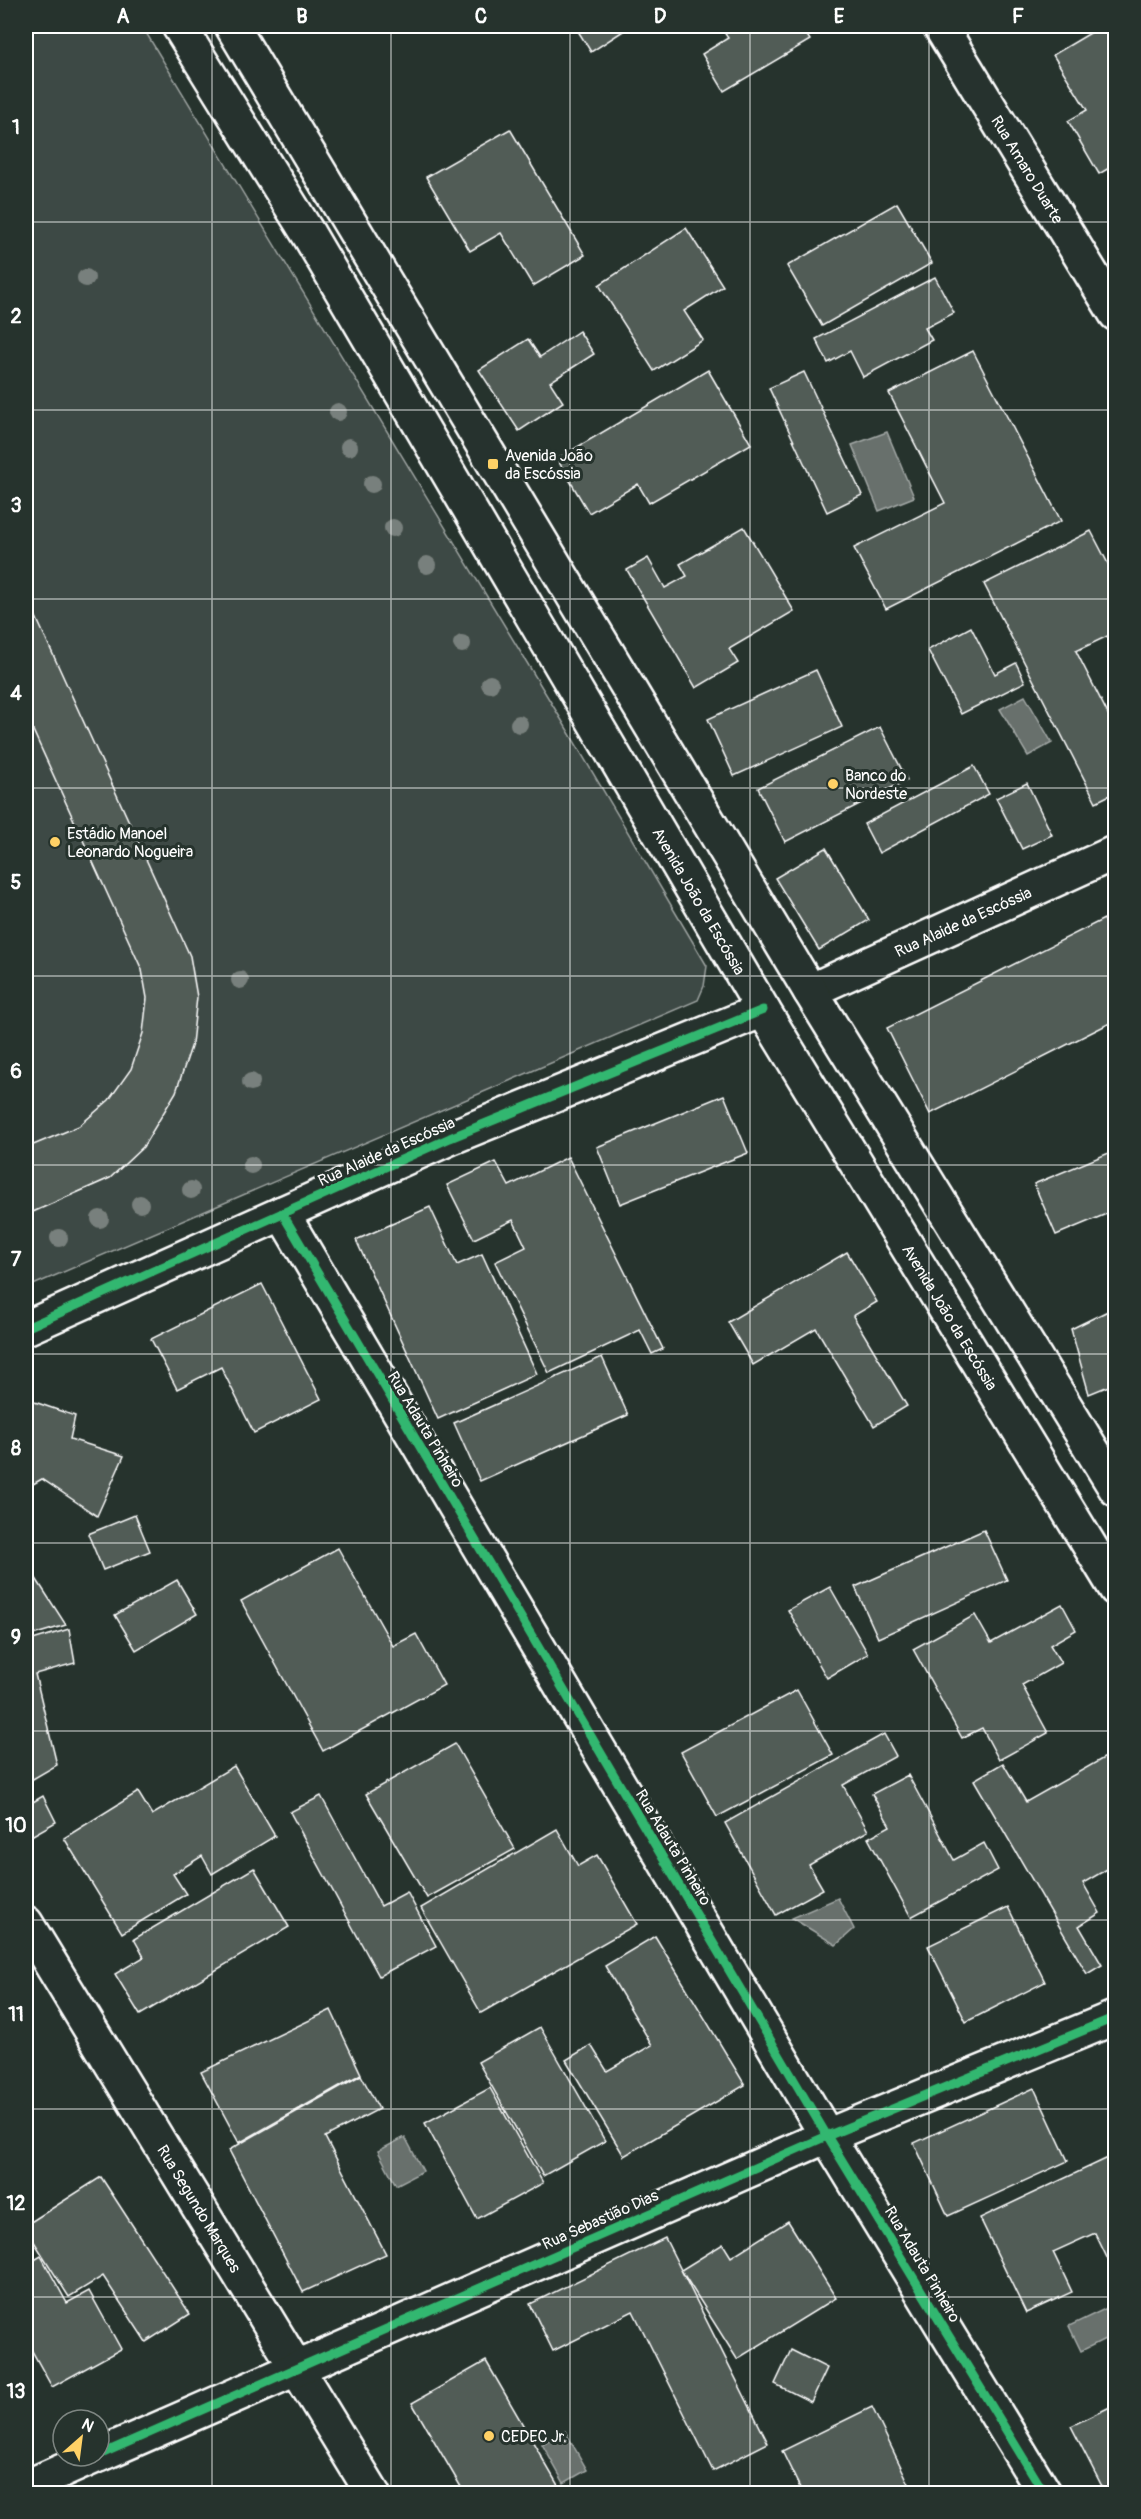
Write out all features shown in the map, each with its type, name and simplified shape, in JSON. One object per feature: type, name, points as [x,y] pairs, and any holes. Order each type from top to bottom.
[{"type":"street","name":"Avenida João da Escóssia","points":[[179,26],[315,245],[763,1010],[1116,1589]]},
{"type":"street","points":[[232,26],[810,991],[1116,1489]]},
{"type":"street","name":"Rua Amaro Duarte","points":[[940,26],[1116,314]]},
{"type":"street","name":"Rua Alaide da Escóssia","points":[[810,991],[1116,852]]},
{"type":"street","name":"Rua Alaide da Escóssia","points":[[26,1328],[450,1138],[763,1010]]},
{"type":"street","name":"Rua Adauta Pinheiro","points":[[282,1213],[827,2136],[1045,2493]]},
{"type":"street","name":"Rua Segundo Marques","points":[[26,1923],[373,2493]]},
{"type":"street","name":"Rua Sebastião Dias","points":[[111,2449],[827,2136],[1116,2017]]},
{"type":"street","name":"Rua Sebastião Dias","points":[[26,2487],[68,2468]]},
{"type":"shaded area","points":[[26,26],[142,26],[561,719],[707,966],[704,986],[698,1000],[26,1288]]},
{"type":"shaded area","points":[[887,432],[914,497],[879,511],[852,445]]},
{"type":"shaded area","points":[[1025,696],[1052,743],[1028,756],[1000,709]]},
{"type":"shaded area","points":[[838,1898],[854,1929],[836,1945],[792,1918]]},
{"type":"shaded area","points":[[405,2137],[423,2171],[396,2185],[378,2151]]},
{"type":"shaded area","points":[[1107,2308],[1115,2326],[1115,2334],[1081,2351],[1069,2326]]},
{"type":"shaded area","points":[[565,2431],[587,2470],[564,2483],[542,2444]]},
{"type":"building","points":[[587,26],[631,26],[591,52],[578,31]]},
{"type":"building","points":[[720,26],[801,26],[810,40],[724,91],[702,54],[728,38]]},
{"type":"building","points":[[1102,26],[1116,26],[1116,164],[1099,174],[1068,121],[1087,110],[1053,55]]},
{"type":"building","points":[[510,129],[585,255],[533,286],[501,233],[470,251],[426,177]]},
{"type":"building","points":[[897,203],[932,263],[822,326],[787,266]]},
{"type":"building","points":[[686,228],[723,286],[684,311],[703,340],[654,371],[599,285]]},
{"type":"building","points":[[935,277],[954,313],[925,328],[932,340],[863,377],[850,351],[828,363],[816,339]]},
{"type":"building","points":[[579,331],[594,354],[550,382],[563,402],[519,431],[479,370],[528,339],[540,357]]},
{"type":"building","points":[[973,351],[1061,521],[886,609],[854,548],[945,503],[889,393]]},
{"type":"building","points":[[708,370],[751,444],[649,503],[638,484],[589,513],[557,459]]},
{"type":"building","points":[[804,372],[862,495],[827,512],[769,388]]},
{"type":"building","points":[[744,527],[794,611],[729,649],[738,663],[696,688],[627,570],[648,558],[665,588],[687,576],[680,564]]},
{"type":"building","points":[[1091,531],[1116,579],[1116,632],[1076,651],[1116,730],[1116,792],[1096,802],[984,584]]},
{"type":"building","points":[[26,595],[190,956],[197,997],[192,1044],[176,1092],[143,1147],[110,1178],[26,1215],[26,1148],[79,1126],[109,1100],[131,1069],[143,1033],[147,998],[142,970],[26,715]]},
{"type":"building","points":[[971,627],[995,674],[1016,663],[1025,682],[961,714],[928,650]]},
{"type":"building","points":[[816,670],[842,727],[734,776],[708,719]]},
{"type":"building","name":"Banco do Nordeste","points":[[880,727],[907,780],[785,842],[758,788]]},
{"type":"building","points":[[974,766],[989,794],[879,853],[864,824]]},
{"type":"building","points":[[1027,783],[1052,835],[1022,849],[996,798]]},
{"type":"building","points":[[826,848],[869,920],[819,950],[775,878]]},
{"type":"building","points":[[1104,919],[1116,942],[1116,1020],[930,1114],[887,1028]]},
{"type":"building","points":[[724,1095],[748,1153],[620,1204],[597,1147]]},
{"type":"building","points":[[1116,1150],[1116,1210],[1056,1235],[1034,1184]]},
{"type":"building","points":[[568,1157],[663,1349],[652,1354],[640,1330],[549,1373],[495,1262],[526,1247],[513,1220],[474,1239],[447,1185],[496,1162],[509,1186]]},
{"type":"building","points":[[430,1207],[457,1265],[482,1254],[537,1374],[438,1419],[356,1240]]},
{"type":"building","points":[[847,1252],[877,1302],[853,1316],[907,1406],[874,1426],[816,1328],[753,1365],[728,1322]]},
{"type":"building","points":[[262,1284],[321,1399],[254,1433],[221,1367],[177,1389],[151,1339]]},
{"type":"building","points":[[1116,1307],[1116,1383],[1089,1394],[1071,1329]]},
{"type":"building","points":[[602,1357],[628,1415],[480,1481],[454,1423]]},
{"type":"building","points":[[26,1399],[75,1416],[70,1439],[124,1456],[97,1516],[42,1479],[26,1488]]},
{"type":"building","points":[[135,1515],[150,1551],[103,1570],[88,1534]]},
{"type":"building","points":[[984,1530],[1007,1580],[878,1638],[855,1587]]},
{"type":"building","points":[[338,1548],[393,1646],[416,1634],[444,1685],[323,1751],[241,1601]]},
{"type":"building","points":[[26,1563],[66,1625],[26,1637]]},
{"type":"building","points":[[177,1580],[197,1614],[136,1650],[115,1615]]},
{"type":"building","points":[[830,1587],[868,1654],[827,1678],[788,1610]]},
{"type":"building","points":[[1062,1604],[1076,1630],[1050,1645],[1061,1663],[1022,1685],[1048,1733],[999,1760],[982,1728],[962,1738],[913,1649],[975,1615],[991,1643]]},
{"type":"building","points":[[69,1629],[75,1663],[35,1674],[57,1765],[26,1783],[26,1642]]},
{"type":"building","points":[[797,1690],[833,1755],[717,1817],[681,1752]]},
{"type":"building","points":[[884,1734],[896,1756],[843,1785],[868,1831],[809,1865],[823,1889],[776,1915],[725,1823]]},
{"type":"building","points":[[455,1744],[515,1849],[427,1898],[366,1794]]},
{"type":"building","points":[[1116,1751],[1116,1864],[1083,1883],[1100,1913],[1079,1926],[1102,1965],[1087,1974],[974,1780],[1003,1763],[1026,1802]]},
{"type":"building","points":[[234,1766],[275,1836],[212,1874],[202,1856],[173,1874],[186,1894],[122,1933],[64,1838],[138,1792],[152,1815]]},
{"type":"building","points":[[908,1775],[954,1860],[984,1843],[998,1870],[911,1917],[868,1838],[890,1826],[872,1794]]},
{"type":"building","points":[[43,1796],[56,1822],[26,1839],[26,1806]]},
{"type":"building","points":[[321,1796],[381,1906],[407,1892],[436,1946],[379,1976],[290,1812]]},
{"type":"building","points":[[557,1829],[578,1866],[597,1855],[637,1924],[481,2013],[421,1908]]},
{"type":"building","points":[[254,1868],[289,1927],[140,2015],[115,1974],[144,1957],[134,1939]]},
{"type":"building","points":[[1008,1907],[1045,1982],[966,2022],[928,1946]]},
{"type":"building","points":[[655,1936],[745,2085],[624,2156],[566,2060],[591,2045],[607,2071],[652,2045],[605,1966]]},
{"type":"building","points":[[331,2010],[361,2074],[239,2143],[201,2072]]},
{"type":"building","points":[[540,2027],[605,2141],[543,2176],[478,2062]]},
{"type":"building","points":[[361,2075],[379,2109],[325,2137],[386,2254],[303,2292],[229,2150]]},
{"type":"building","points":[[490,2088],[543,2183],[477,2219],[425,2123]]},
{"type":"building","points":[[1034,2088],[1068,2161],[948,2216],[914,2143]]},
{"type":"building","points":[[1108,2158],[1116,2174],[1116,2276],[1095,2233],[1053,2252],[1072,2292],[1026,2313],[980,2218]]},
{"type":"building","points":[[101,2177],[190,2314],[146,2342],[103,2276],[69,2297],[26,2229],[26,2225]]},
{"type":"building","points":[[788,2221],[836,2298],[737,2359],[681,2270],[723,2244],[731,2257]]},
{"type":"building","points":[[665,2238],[768,2443],[713,2471],[633,2311],[553,2351],[530,2304]]},
{"type":"building","points":[[41,2256],[67,2303],[89,2291],[121,2349],[52,2387],[26,2340],[26,2265]]},
{"type":"building","points":[[791,2350],[827,2368],[811,2402],[775,2384]]},
{"type":"building","points":[[486,2361],[563,2494],[465,2494],[412,2403]]},
{"type":"building","points":[[1116,2404],[1116,2494],[1106,2494],[1071,2426]]},
{"type":"building","points":[[872,2407],[914,2494],[803,2494],[782,2451]]},
{"type":"cycle path","points":[[26,1328],[450,1138],[763,1010]]},
{"type":"cycle path","points":[[282,1213],[827,2136],[1045,2494]]},
{"type":"cycle path","points":[[111,2450],[827,2136],[1116,2017]]},
{"type":"place","name":"Avenida João da Escóssia","points":[[493,464]]},
{"type":"place","name":"Banco do Nordeste","points":[[833,784]]},
{"type":"place","name":"Estádio Manoel Leonardo Nogueira","points":[[55,842]]},
{"type":"place","name":"CEDEC Jr.","points":[[489,2436]]}]
